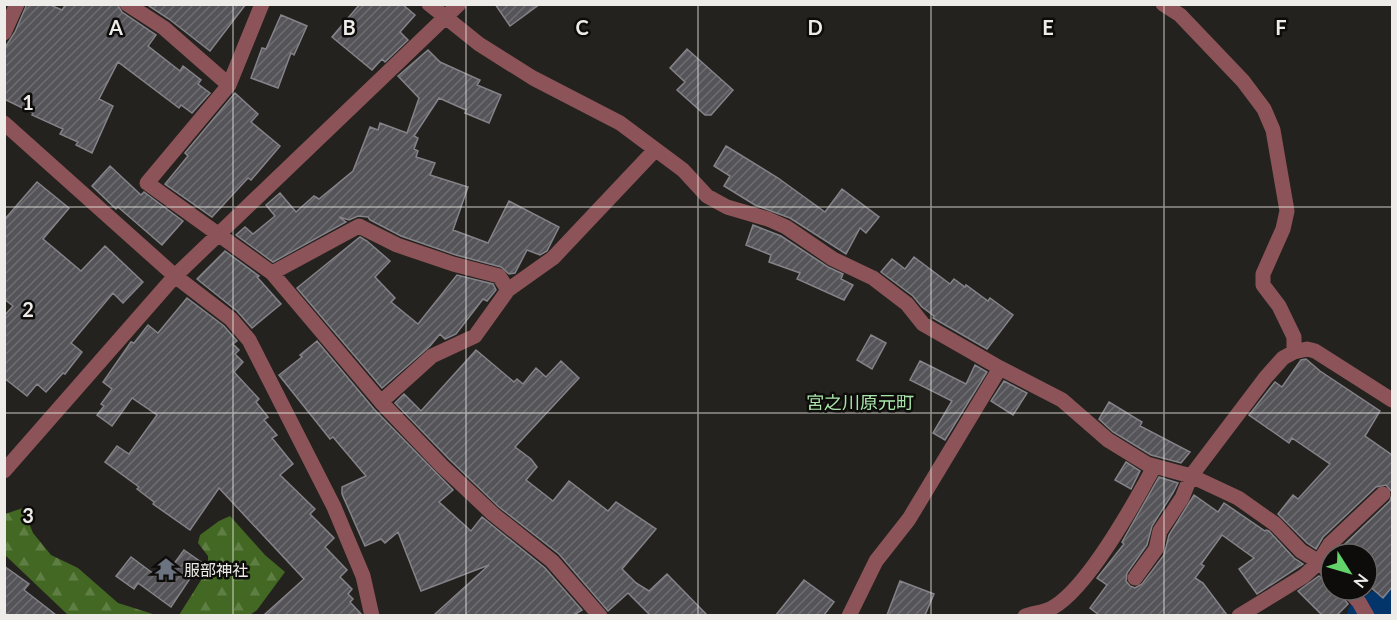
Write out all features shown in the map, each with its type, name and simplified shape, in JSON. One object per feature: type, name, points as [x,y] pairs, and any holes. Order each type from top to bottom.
[{"type":"street","points":[[4,33],[17,4]]},
{"type":"street","points":[[127,4],[164,28],[229,85]]},
{"type":"street","points":[[262,4],[229,85],[147,183],[272,273],[381,402],[442,466],[493,514],[552,561],[600,615]]},
{"type":"street","points":[[429,4],[479,44],[524,73],[620,123],[683,170],[708,196],[727,207],[786,227],[833,259],[873,278],[907,304],[923,324],[1062,400],[1108,440],[1147,464],[1191,476],[1238,498],[1275,524],[1301,550],[1319,562],[1304,576],[1239,615]]},
{"type":"street","points":[[4,471],[175,276],[459,4]]},
{"type":"street","points":[[1163,4],[1180,15],[1243,81],[1264,109],[1273,130],[1287,212],[1283,229],[1263,274],[1263,285],[1279,306],[1294,337],[1293,352]]},
{"type":"street","points":[[4,123],[175,276],[231,319],[249,340],[334,507],[363,576],[372,615]]},
{"type":"street","points":[[381,402],[432,356],[475,336],[508,290],[553,258],[655,150]]},
{"type":"street","points":[[272,273],[359,226],[397,245],[453,264],[499,276],[508,290]]},
{"type":"street","points":[[1135,578],[1156,549],[1161,531],[1182,498],[1191,476],[1283,358],[1293,352],[1307,349],[1316,351],[1392,400]]},
{"type":"street","points":[[849,615],[876,561],[909,519],[1000,368]]},
{"type":"street","points":[[1025,615],[1052,609],[1079,584],[1138,497],[1154,466]]},
{"type":"street","points":[[1332,542],[1383,494]]},
{"type":"green space","points":[[23,508],[33,533],[51,555],[78,568],[118,603],[156,615],[68,615],[5,555],[5,514]]},
{"type":"green space","points":[[230,516],[265,555],[285,572],[257,610],[250,615],[179,615],[208,569],[208,556],[198,543],[200,535]]},
{"type":"building","points":[[27,4],[48,4],[62,10],[66,4],[117,4],[122,12],[156,35],[148,46],[180,71],[183,66],[201,80],[198,84],[210,93],[192,113],[181,105],[179,108],[118,62],[99,99],[113,106],[92,153],[76,145],[78,142],[60,134],[63,129],[4,99],[4,49],[15,32]]},
{"type":"building","points":[[146,4],[246,4],[210,51]]},
{"type":"building","points":[[360,4],[402,4],[415,15],[400,32],[408,40],[385,62],[382,59],[372,70],[332,37]]},
{"type":"building","points":[[495,4],[540,4],[510,26]]},
{"type":"building","points":[[281,15],[307,26],[294,55],[291,53],[278,88],[251,78],[262,48],[266,49]]},
{"type":"building","points":[[687,49],[733,90],[711,115],[705,115],[677,90],[685,82],[670,68]]},
{"type":"building","points":[[428,50],[440,62],[480,80],[477,85],[501,95],[489,123],[439,98],[414,136],[418,138],[414,149],[418,151],[416,157],[435,163],[430,175],[468,187],[453,230],[488,243],[509,201],[559,227],[547,251],[540,255],[527,250],[515,273],[509,274],[501,267],[456,255],[401,236],[368,217],[358,216],[349,220],[339,217],[346,222],[273,262],[236,235],[245,227],[253,234],[275,216],[266,205],[280,193],[296,212],[314,196],[319,199],[353,171],[370,127],[378,130],[380,123],[407,133],[419,98],[398,76]]},
{"type":"building","points":[[235,93],[258,114],[251,122],[280,146],[251,180],[248,178],[212,217],[165,184],[188,156],[185,153]]},
{"type":"building","points":[[726,146],[778,178],[825,212],[842,189],[879,217],[866,233],[860,228],[846,254],[790,218],[755,205],[724,186],[730,176],[714,166]]},
{"type":"building","points":[[110,166],[141,195],[144,192],[183,221],[162,245],[118,207],[116,209],[92,186]]},
{"type":"building","points":[[37,182],[69,208],[43,239],[81,271],[105,246],[143,282],[123,303],[113,293],[71,343],[82,352],[65,374],[63,373],[46,392],[37,384],[27,396],[4,378],[4,316],[13,306],[4,299],[4,220]]},
{"type":"building","points":[[753,225],[781,236],[828,267],[843,274],[841,279],[853,285],[844,300],[797,279],[800,273],[769,262],[771,255],[746,245]]},
{"type":"building","points":[[360,237],[390,261],[375,277],[395,298],[391,302],[418,324],[457,275],[493,284],[496,290],[487,301],[483,299],[456,334],[445,339],[440,334],[430,346],[382,388],[297,288]]},
{"type":"building","points":[[225,251],[259,276],[257,277],[281,304],[252,328],[237,311],[197,279]]},
{"type":"building","points":[[914,257],[950,284],[954,279],[988,301],[990,298],[1013,315],[987,349],[933,318],[934,316],[913,296],[881,272],[892,259],[905,269]]},
{"type":"building","points":[[187,298],[224,326],[237,341],[233,344],[239,350],[235,354],[243,362],[234,372],[259,399],[256,402],[268,417],[264,420],[277,435],[272,438],[293,464],[280,475],[315,509],[310,514],[334,538],[325,547],[347,570],[340,577],[352,589],[348,594],[353,599],[350,602],[362,615],[264,615],[304,579],[219,488],[190,530],[153,504],[154,502],[137,489],[139,487],[105,462],[117,446],[129,454],[157,415],[132,398],[112,426],[97,415],[104,406],[101,404],[112,389],[103,382],[131,342],[134,343],[148,325],[158,333]]},
{"type":"building","points":[[871,335],[886,343],[872,369],[857,360]]},
{"type":"building","points":[[317,341],[374,409],[453,490],[439,502],[471,531],[482,517],[545,568],[582,610],[574,615],[434,615],[489,565],[421,591],[398,532],[385,543],[381,539],[365,546],[342,494],[342,487],[366,476],[333,437],[330,439],[279,375],[302,357],[300,355]]},
{"type":"building","points":[[476,350],[514,382],[517,379],[523,384],[536,368],[546,377],[561,361],[579,378],[515,447],[531,459],[537,467],[526,480],[553,501],[569,481],[608,511],[616,502],[656,529],[622,569],[636,583],[649,591],[667,574],[707,615],[650,615],[628,593],[608,611],[559,554],[499,507],[395,403],[404,394],[421,411]]},
{"type":"building","points":[[1306,359],[1380,411],[1365,436],[1392,455],[1392,492],[1386,485],[1376,487],[1323,537],[1316,549],[1278,514],[1293,495],[1298,499],[1330,464],[1292,438],[1289,443],[1249,415],[1275,382],[1282,387],[1301,360]]},
{"type":"building","points":[[920,361],[966,384],[975,365],[987,372],[945,440],[933,433],[952,401],[910,380]]},
{"type":"building","points":[[1004,381],[1027,393],[1013,415],[991,401]]},
{"type":"building","points":[[1109,402],[1142,422],[1140,426],[1190,452],[1181,463],[1151,455],[1113,432],[1099,419]]},
{"type":"building","points":[[1126,462],[1140,471],[1131,489],[1115,480]]},
{"type":"building","points":[[1159,477],[1178,483],[1152,526],[1147,545],[1127,573],[1126,581],[1130,586],[1135,588],[1142,584],[1164,555],[1169,535],[1194,495],[1218,512],[1224,503],[1265,531],[1269,531],[1294,558],[1303,564],[1257,594],[1239,569],[1254,558],[1222,535],[1201,564],[1204,566],[1195,578],[1203,583],[1227,615],[1099,615],[1090,608],[1107,585],[1097,578],[1124,544],[1122,542]]},
{"type":"building","points":[[1392,494],[1392,587],[1383,598],[1379,594],[1379,542],[1347,542],[1390,501]]},
{"type":"building","points":[[184,550],[201,562],[171,607],[138,583],[134,589],[116,576],[131,557],[162,580]]},
{"type":"building","points":[[4,566],[29,584],[24,590],[56,615],[4,615]]},
{"type":"building","points":[[1319,576],[1319,602],[1346,602],[1348,604],[1337,615],[1322,615],[1298,591]]},
{"type":"building","points":[[804,580],[834,602],[824,615],[776,615]]},
{"type":"building","points":[[900,581],[934,594],[925,615],[887,615]]},
{"type":"waterway","points":[[1365,616],[1392,601]]},
{"type":"place","name":"服部神社","points":[[166,569]]},
{"type":"district","name":"宮之川原元町","points":[[860,402]]}]
